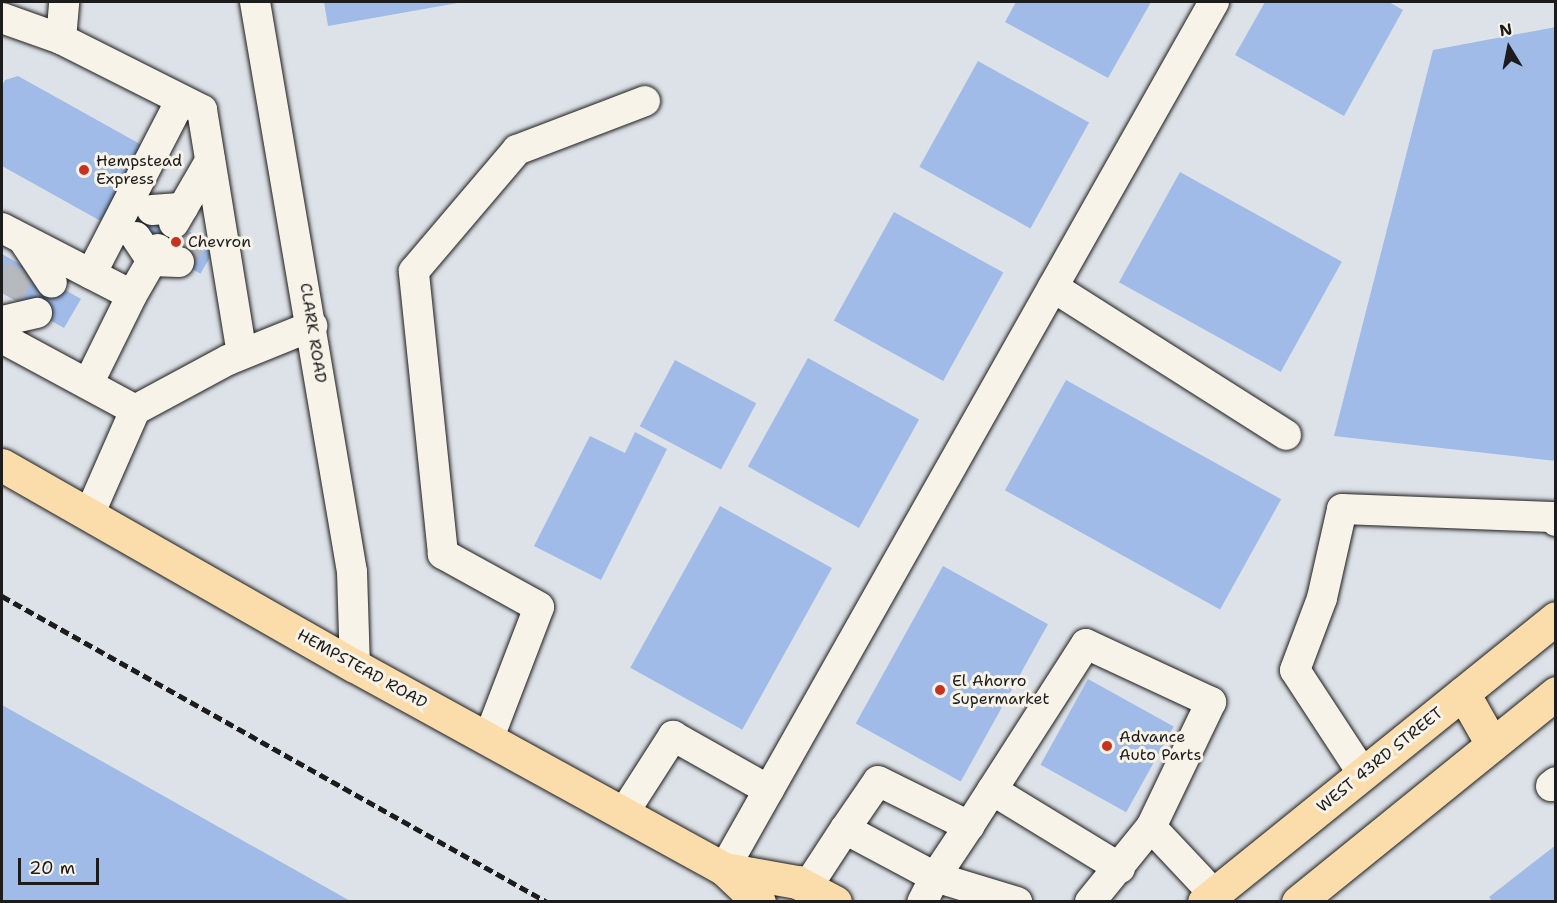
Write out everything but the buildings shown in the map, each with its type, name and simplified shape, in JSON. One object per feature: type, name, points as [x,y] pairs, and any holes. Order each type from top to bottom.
[{"type":"main road","name":"HEMPSTEAD ROAD","points":[[2,465],[355,666],[724,869],[759,902]]},
{"type":"main road","name":"WEST 43RD STREET","points":[[1209,898],[1556,618]]},
{"type":"main road","points":[[1463,693],[1492,744]]},
{"type":"main road","points":[[1298,902],[1556,693]]},
{"type":"main road","name":"HEMPSTEAD ROAD","points":[[724,869],[797,882],[821,894]]},
{"type":"street","points":[[61,39],[64,2]]},
{"type":"street","name":"CLARK ROAD","points":[[255,2],[312,326],[352,572],[355,666]]},
{"type":"street","points":[[724,869],[1214,2]]},
{"type":"street","points":[[2,18],[61,39],[202,110],[242,353]]},
{"type":"street","points":[[91,274],[181,99]]},
{"type":"street","points":[[488,740],[539,607],[443,554],[414,271],[517,150],[645,101]]},
{"type":"street","points":[[176,219],[210,161]]},
{"type":"street","points":[[10,244],[91,274],[132,295]]},
{"type":"street","points":[[10,244],[52,283]]},
{"type":"street","points":[[88,384],[156,252]]},
{"type":"street","points":[[1053,287],[1286,435]]},
{"type":"street","points":[[3,306],[37,313]]},
{"type":"street","points":[[89,515],[135,410],[242,353],[312,326]]},
{"type":"street","points":[[2,338],[135,410]]},
{"type":"street","points":[[1363,774],[1295,670],[1322,598],[1342,509],[1552,517],[1556,520]]},
{"type":"street","points":[[928,889],[1086,644],[1211,702],[1151,827],[1120,868],[1090,902]]},
{"type":"street","points":[[623,814],[673,736],[769,790]]},
{"type":"street","points":[[821,894],[844,829],[878,781],[969,826]]},
{"type":"street","points":[[992,790],[1120,868]]},
{"type":"street","points":[[1151,827],[1209,898]]},
{"type":"street","points":[[844,829],[928,889],[1017,902]]},
{"type":"tunnel","points":[[179,262],[194,234]]},
{"type":"tunnel","points":[[7,296],[23,267]]},
{"type":"railway","points":[[2,596],[547,902]]},
{"type":"place","name":"Hempstead Express","points":[[84,170]]},
{"type":"place","name":"Chevron","points":[[176,242]]},
{"type":"place","name":"El Ahorro Supermarket","points":[[940,690]]},
{"type":"place","name":"Advance Auto Parts","points":[[1107,746]]}]
